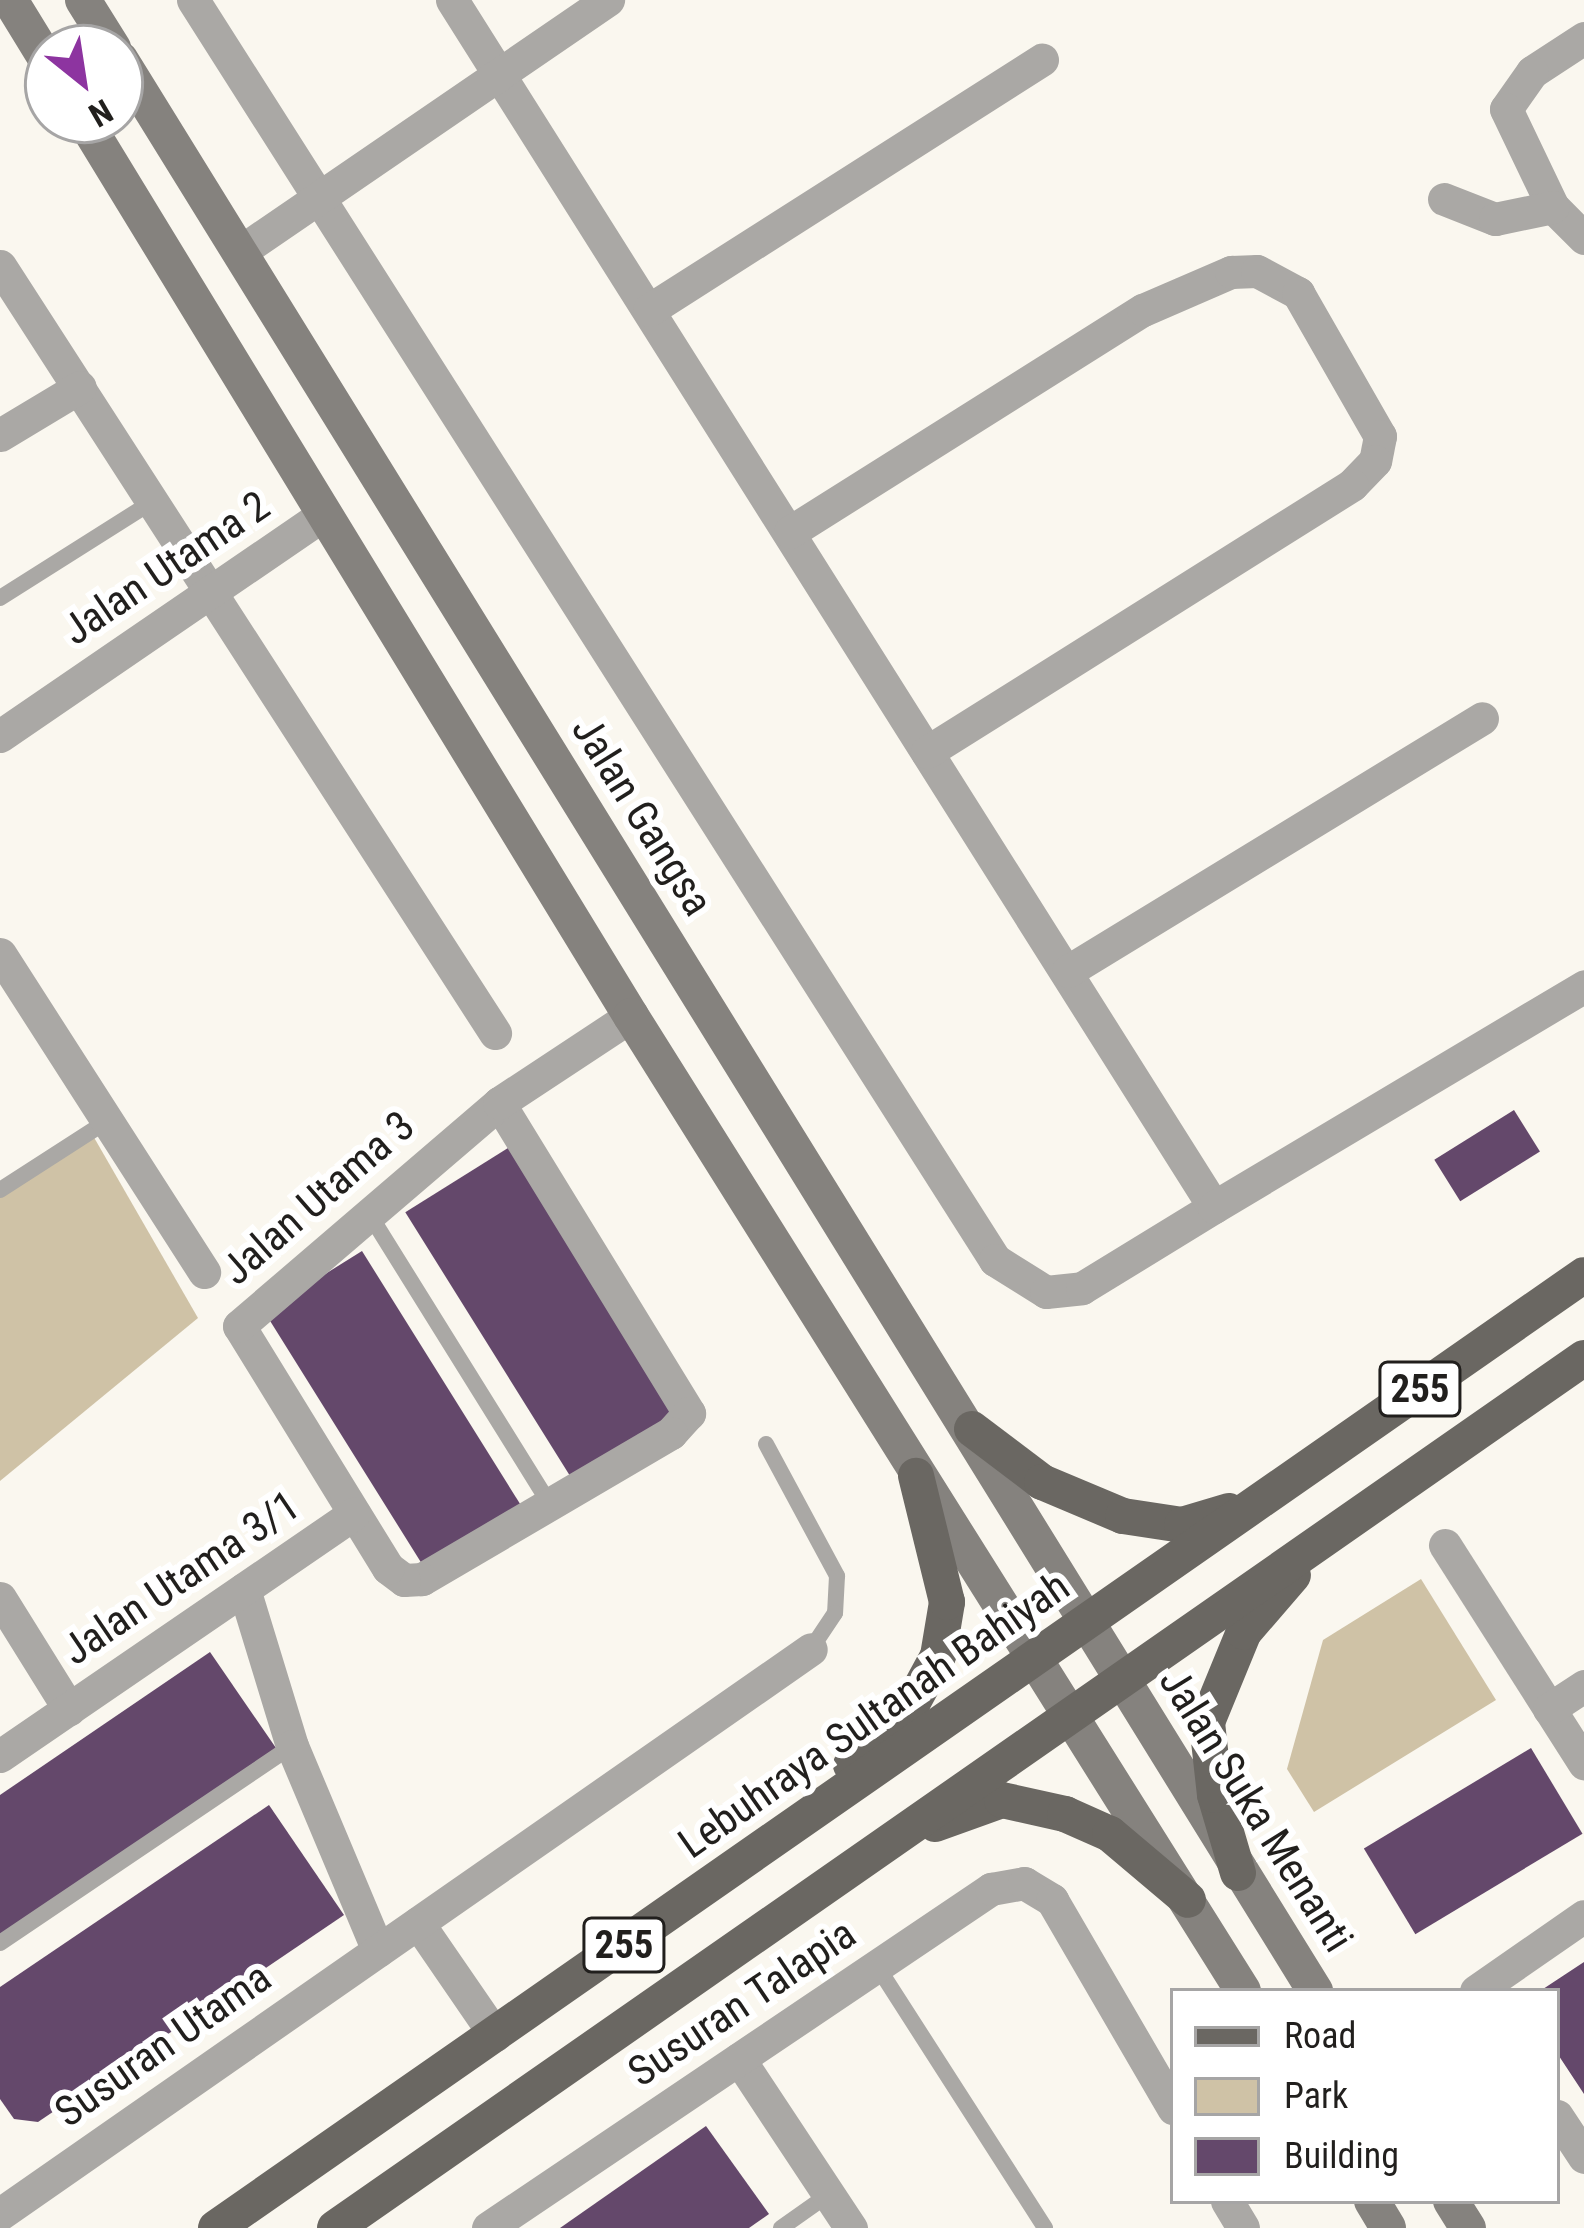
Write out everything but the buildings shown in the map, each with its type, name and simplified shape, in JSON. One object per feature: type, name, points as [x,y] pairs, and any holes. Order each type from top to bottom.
[{"type":"main road","name":"Jalan Gangsa","points":[[144,96],[1087,1621]]},
{"type":"main road","points":[[98,144],[916,1477],[1241,1988]]},
{"type":"main road","name":"Lebuhraya Sultanah Bahiyah","points":[[216,2228],[1584,1275]]},
{"type":"main road","name":"255","points":[[334,2228],[1584,1358]]},
{"type":"main road","points":[[972,1429],[1042,1482],[1123,1516],[1182,1525],[1255,1504]]},
{"type":"main road","points":[[821,1807],[913,1702],[938,1656],[947,1602],[916,1477]]},
{"type":"main road","points":[[1238,1873],[1215,1795],[1207,1722],[1244,1632],[1327,1535]]},
{"type":"main road","name":"Jalan Suka Menanti","points":[[1087,1621],[1313,1988]]},
{"type":"main road","points":[[892,1839],[1002,1800],[1110,1834],[1189,1900]]},
{"type":"street","points":[[194,0],[994,1260],[1046,1292],[1082,1288],[1584,986]]},
{"type":"street","points":[[452,0],[1214,1208]]},
{"type":"street","points":[[242,250],[321,201],[608,0]]},
{"type":"street","points":[[1584,38],[1532,72],[1506,109],[1553,207],[1584,238]]},
{"type":"street","points":[[649,310],[1042,60]]},
{"type":"street","points":[[1444,200],[1496,220],[1553,207]]},
{"type":"street","points":[[0,266],[215,590],[495,1033]]},
{"type":"street","points":[[790,532],[1143,310],[1231,272],[1257,271],[1298,293],[1380,436],[1376,461],[1352,485],[927,752]]},
{"type":"street","points":[[0,435],[80,387]]},
{"type":"street","name":"Jalan Utama 2","points":[[0,736],[323,515]]},
{"type":"street","points":[[1068,971],[1482,718]]},
{"type":"street","name":"Jalan Utama 3","points":[[0,954],[204,1272]]},
{"type":"street","name":"Jalan Utama 3","points":[[549,1503],[422,1579],[404,1580],[388,1568],[239,1327],[368,1211],[499,1103],[631,1016]]},
{"type":"street","points":[[499,1103],[688,1413],[671,1432],[549,1503]]},
{"type":"street","name":"Jalan Utama 3/1","points":[[0,1756],[354,1514]]},
{"type":"street","points":[[1445,1545],[1584,1763]]},
{"type":"street","points":[[244,1589],[292,1746],[377,1951]]},
{"type":"street","points":[[0,1598],[69,1709]]},
{"type":"street","name":"Susuran Utama","points":[[8,2211],[811,1649]]},
{"type":"street","points":[[1549,1709],[1584,1686]]},
{"type":"street","name":"Susuran Talapia","points":[[488,2228],[991,1888],[1024,1883],[1052,1900],[1170,2103]]},
{"type":"street","points":[[1479,1988],[1584,1916]]},
{"type":"street","points":[[418,1923],[495,2035]]},
{"type":"street","points":[[740,2059],[851,2228]]},
{"type":"street","points":[[1560,2121],[1584,2157]]},
{"type":"lane","points":[[0,598],[155,500]]},
{"type":"lane","points":[[0,1190],[106,1121]]},
{"type":"lane","points":[[368,1211],[549,1503]]},
{"type":"lane","points":[[766,1444],[836,1576],[835,1613],[811,1649]]},
{"type":"lane","points":[[0,1943],[292,1746]]},
{"type":"lane","points":[[877,1966],[1045,2228]]},
{"type":"lane","points":[[782,2228],[829,2194]]},
{"type":"green space","points":[[92,1134],[198,1318],[0,1481],[0,1187]]},
{"type":"green space","points":[[1421,1579],[1496,1700],[1314,1812],[1287,1769],[1323,1640]]}]
